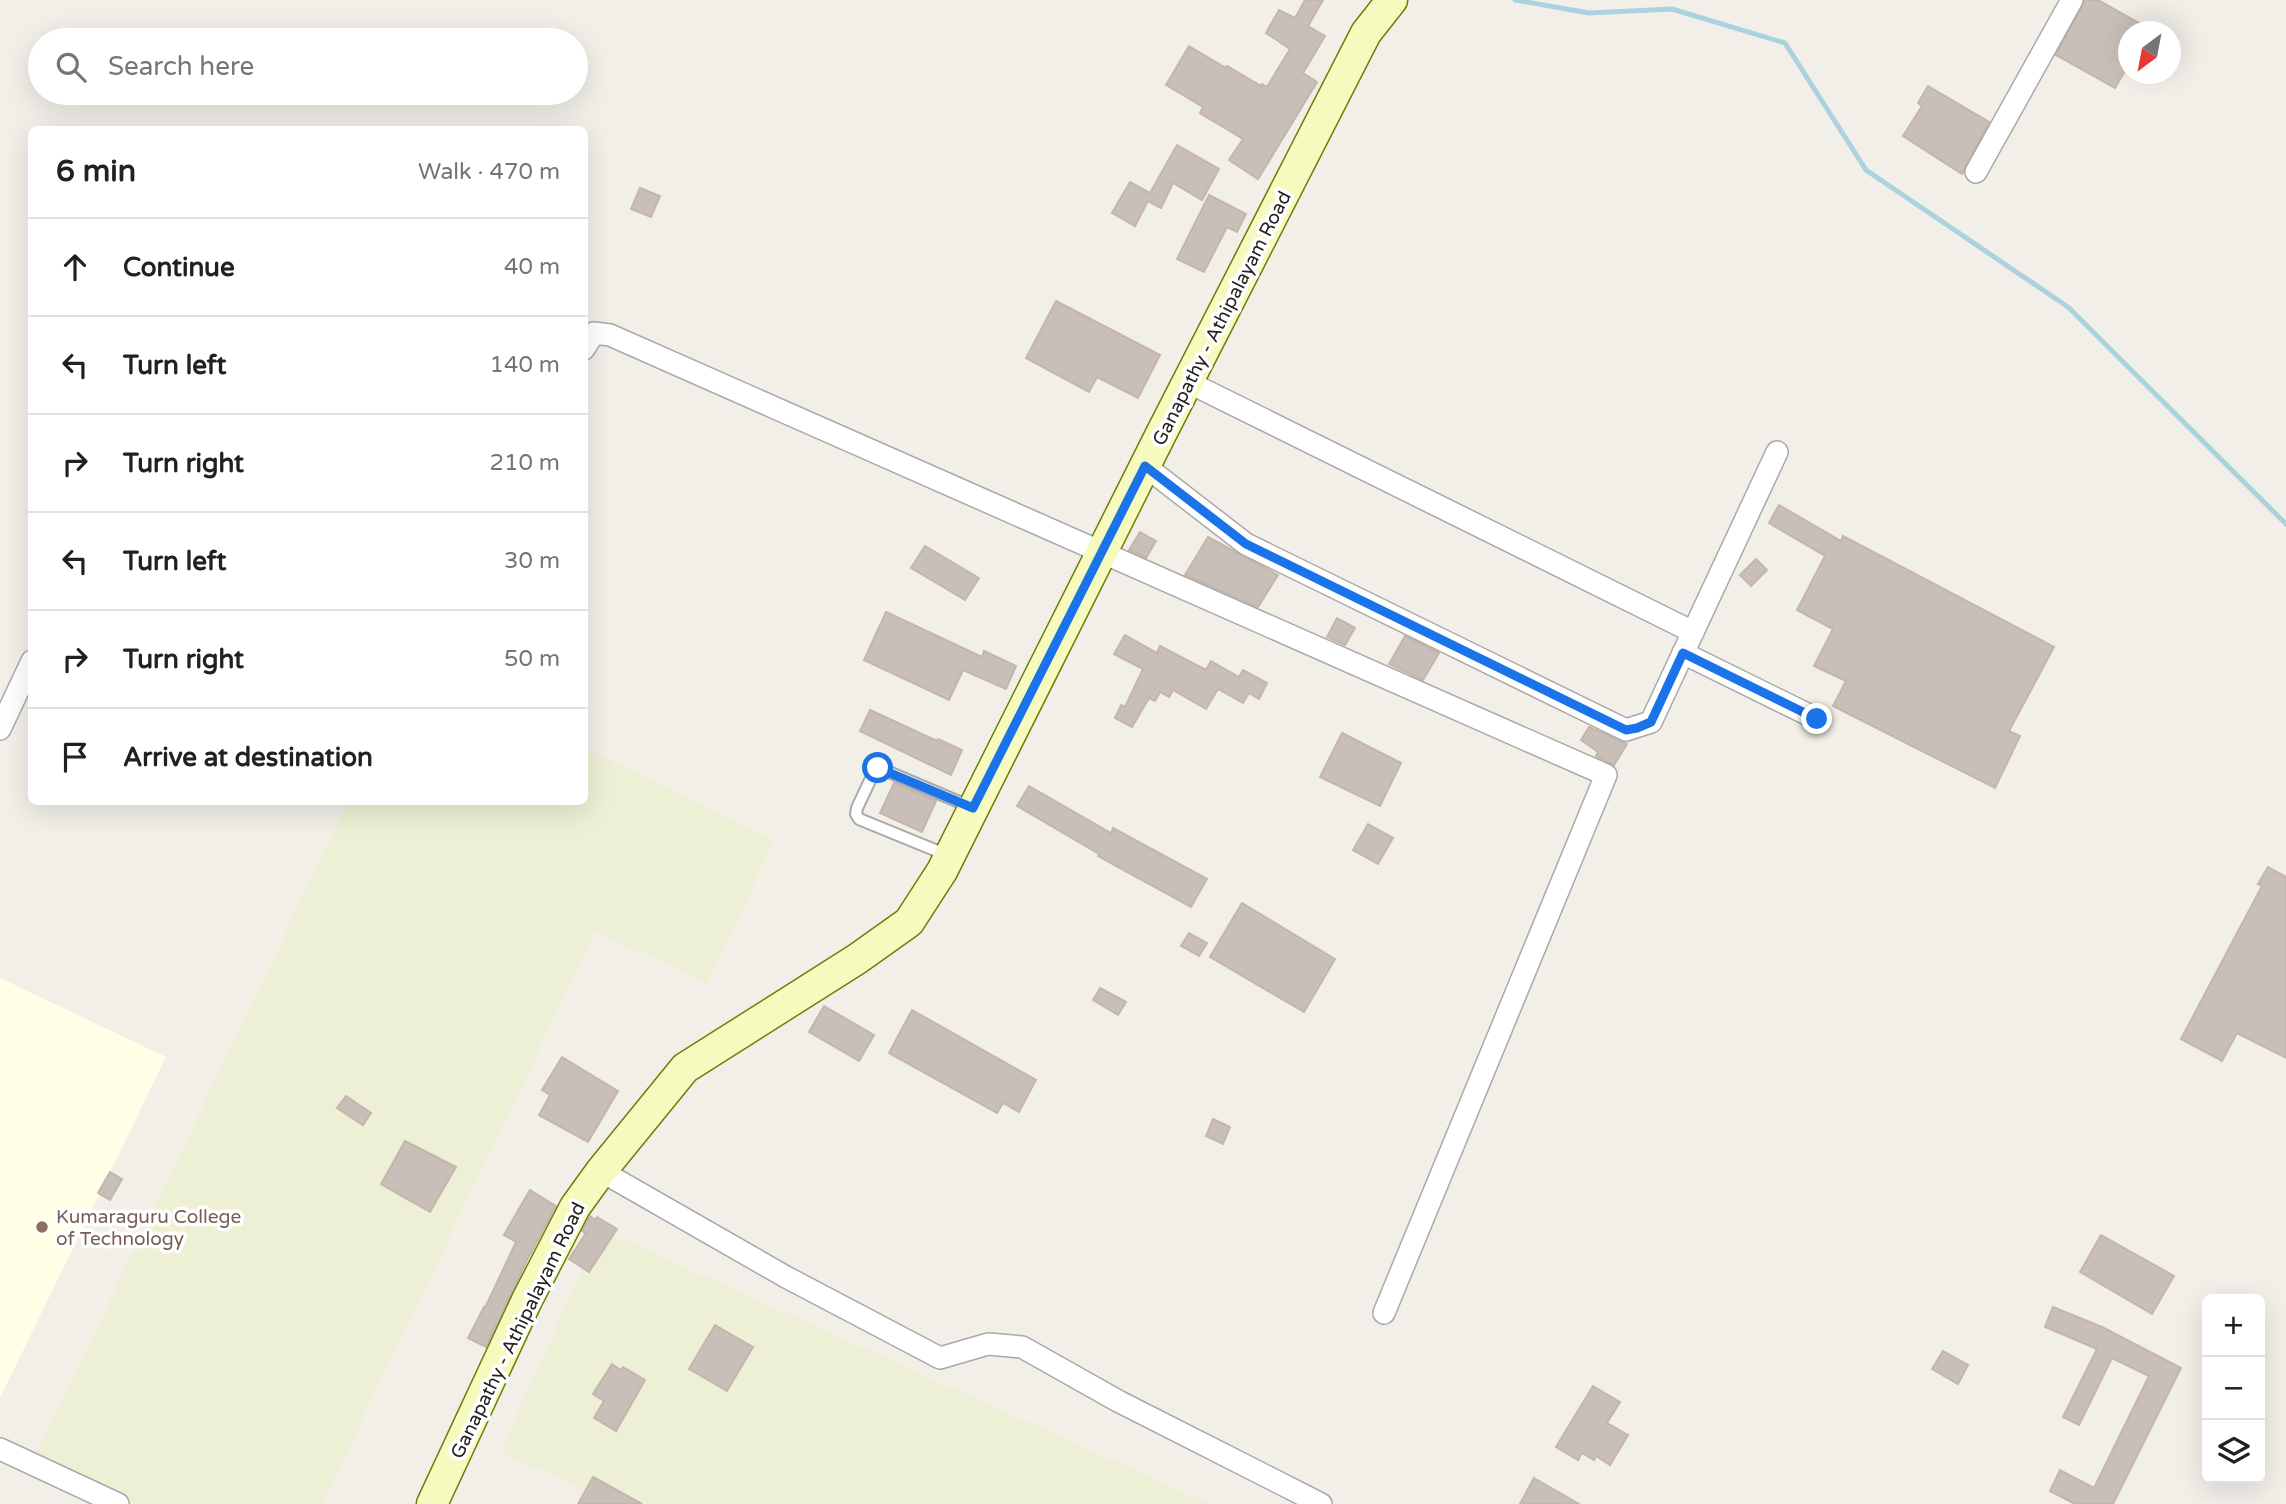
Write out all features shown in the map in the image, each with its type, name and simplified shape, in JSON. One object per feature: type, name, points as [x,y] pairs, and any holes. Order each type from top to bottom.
[{"type":"main road","name":"Ganapathy - Athipalayam Road","points":[[432,1504],[533,1289],[575,1208],[601,1171],[685,1068],[857,959],[909,922],[949,856],[1366,33],[1392,0]]},
{"type":"street","points":[[1976,173],[2072,0]]},
{"type":"street","points":[[588,343],[594,333],[610,335],[1606,775],[1384,1313]]},
{"type":"street","points":[[1188,382],[1693,632]]},
{"type":"street","points":[[1145,466],[1246,544],[1626,730],[1651,722],[1777,452]]},
{"type":"street","points":[[1683,653],[1817,719]]},
{"type":"street","points":[[0,729],[28,670]]},
{"type":"street","points":[[601,1171],[786,1277],[940,1358],[988,1344],[1022,1347],[1118,1401],[1321,1504]]},
{"type":"street","points":[[0,1449],[117,1504]]},
{"type":"lane","points":[[949,856],[859,819],[857,808],[874,772],[878,768],[884,770],[973,808]]},
{"type":"shaded area","points":[[588,749],[775,840],[707,984],[596,931],[322,1504],[118,1504],[32,1463],[347,805],[588,805]]},
{"type":"shaded area","name":"Kumaraguru College of Technology","points":[[0,978],[166,1057],[0,1398]]},
{"type":"shaded area","points":[[600,1229],[1210,1504],[616,1504],[500,1452]]},
{"type":"building","points":[[1305,0],[1323,0],[1308,26],[1325,36],[1303,73],[1317,82],[1258,179],[1229,160],[1243,139],[1200,113],[1203,107],[1166,85],[1189,46],[1226,68],[1227,66],[1267,87],[1290,49],[1266,33],[1279,10],[1295,18]]},
{"type":"building","points":[[2085,0],[2098,0],[2135,21],[2118,21],[2118,83],[2115,88],[2056,55]]},
{"type":"building","points":[[1928,86],[1989,122],[1962,174],[1903,136],[1922,106],[1918,103]]},
{"type":"building","points":[[1177,145],[1219,169],[1202,200],[1173,183],[1161,208],[1148,201],[1135,226],[1112,213],[1130,182],[1150,193]]},
{"type":"building","points":[[640,188],[660,196],[651,217],[631,209]]},
{"type":"building","points":[[1209,195],[1246,214],[1237,232],[1227,227],[1204,272],[1177,259]]},
{"type":"building","points":[[1056,301],[1160,355],[1138,398],[1097,377],[1089,392],[1026,358]]},
{"type":"building","points":[[1779,505],[1841,541],[1843,536],[2054,647],[2009,731],[2020,736],[1995,788],[1833,706],[1846,681],[1814,666],[1833,629],[1797,610],[1825,556],[1769,523]]},
{"type":"building","points":[[1140,532],[1156,541],[1146,558],[1129,550]]},
{"type":"building","points":[[1208,537],[1278,575],[1258,607],[1185,575]]},
{"type":"building","points":[[925,546],[979,578],[965,600],[911,568]]},
{"type":"building","points":[[1756,559],[1767,570],[1751,586],[1740,575]]},
{"type":"building","points":[[886,612],[982,657],[984,651],[1016,666],[1006,689],[963,670],[949,700],[864,660]]},
{"type":"building","points":[[1337,618],[1355,628],[1345,645],[1327,637]]},
{"type":"building","points":[[1125,635],[1157,653],[1160,646],[1206,670],[1211,661],[1239,677],[1243,670],[1267,683],[1259,699],[1249,693],[1243,703],[1218,689],[1206,709],[1173,690],[1169,697],[1160,692],[1155,701],[1149,698],[1132,727],[1115,718],[1121,705],[1125,707],[1143,669],[1114,654]]},
{"type":"building","points":[[1405,636],[1439,653],[1423,680],[1389,664]]},
{"type":"building","points":[[870,710],[962,750],[951,775],[860,731]]},
{"type":"building","points":[[1589,727],[1627,744],[1614,765],[1596,756],[1598,752],[1581,740]]},
{"type":"building","points":[[1342,733],[1401,763],[1380,806],[1320,777]]},
{"type":"building","points":[[894,783],[936,801],[922,832],[880,813]]},
{"type":"building","points":[[1029,786],[1111,833],[1113,828],[1207,879],[1191,907],[1098,856],[1099,854],[1017,806]]},
{"type":"building","points":[[1368,824],[1393,838],[1378,864],[1353,850]]},
{"type":"building","points":[[2268,867],[2286,877],[2286,1058],[2237,1033],[2222,1061],[2181,1039],[2262,886],[2258,884]]},
{"type":"building","points":[[1242,903],[1335,959],[1304,1012],[1210,957]]},
{"type":"building","points":[[1189,933],[1207,943],[1199,956],[1181,946]]},
{"type":"building","points":[[1100,988],[1126,1002],[1118,1015],[1093,1000]]},
{"type":"building","points":[[824,1006],[874,1035],[859,1061],[809,1032]]},
{"type":"building","points":[[912,1010],[1036,1080],[1019,1112],[1003,1103],[997,1113],[889,1053]]},
{"type":"building","points":[[562,1057],[618,1091],[588,1142],[539,1115],[550,1095],[542,1090]]},
{"type":"building","points":[[346,1096],[371,1113],[363,1125],[337,1108]]},
{"type":"building","points":[[1213,1119],[1230,1127],[1223,1144],[1206,1136]]},
{"type":"building","points":[[405,1141],[456,1167],[430,1212],[381,1184]]},
{"type":"building","points":[[110,1172],[122,1179],[110,1200],[98,1193]]},
{"type":"building","points":[[530,1190],[556,1206],[486,1347],[468,1338],[516,1242],[504,1235]]},
{"type":"building","points":[[590,1216],[595,1220],[597,1217],[617,1229],[589,1272],[569,1259],[586,1233],[582,1231]]},
{"type":"building","points":[[2101,1235],[2174,1276],[2152,1314],[2080,1272]]},
{"type":"building","points":[[2053,1307],[2102,1327],[2181,1368],[2113,1504],[2075,1504],[2050,1491],[2060,1470],[2094,1488],[2149,1376],[2112,1358],[2079,1425],[2063,1417],[2097,1349],[2045,1327]]},
{"type":"building","points":[[715,1325],[753,1347],[727,1391],[689,1369]]},
{"type":"building","points":[[1943,1351],[1968,1365],[1958,1384],[1932,1369]]},
{"type":"building","points":[[612,1364],[645,1380],[616,1431],[594,1418],[604,1401],[593,1394]]},
{"type":"building","points":[[1593,1386],[1620,1402],[1607,1423],[1628,1435],[1610,1465],[1596,1456],[1594,1460],[1582,1453],[1578,1460],[1556,1447]]},
{"type":"building","points":[[593,1477],[642,1504],[578,1504]]},
{"type":"building","points":[[1534,1478],[1579,1504],[1520,1504]]},
{"type":"waterway","points":[[1515,0],[1589,13],[1672,9],[1785,43],[1866,170],[2068,307],[2286,524]]},
{"type":"place","name":"Kumaraguru College of Technology","points":[[42,1227]]},
{"type":"route","points":[[878,768],[973,808],[1145,466],[1246,544],[1626,730],[1651,722],[1683,653],[1817,719]]}]
